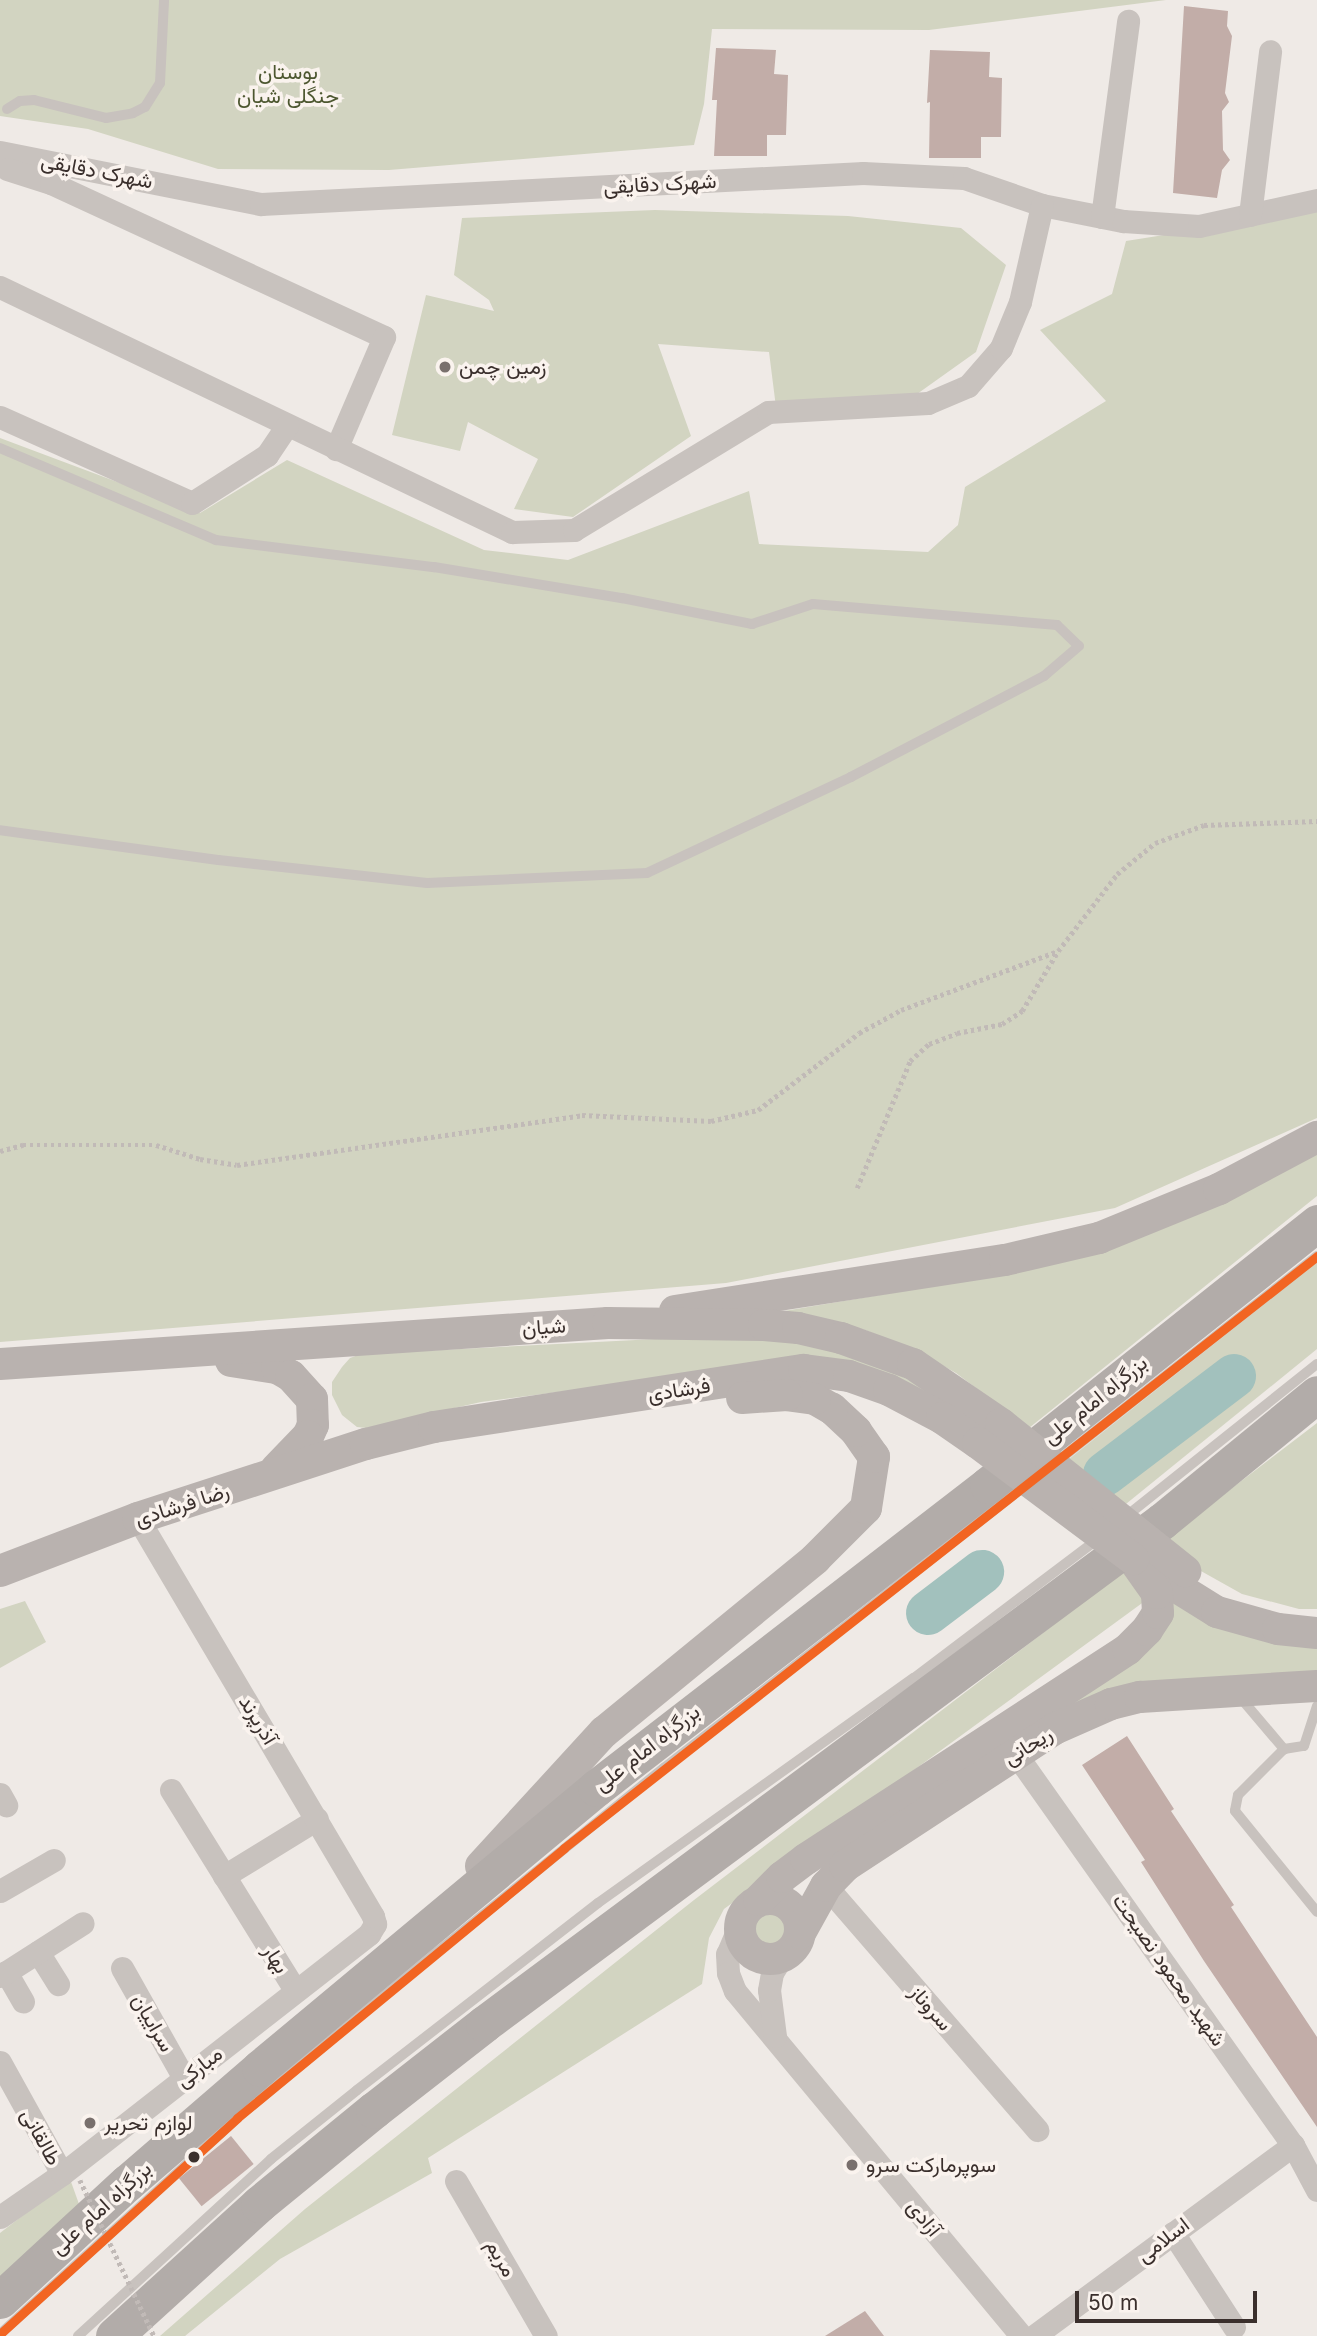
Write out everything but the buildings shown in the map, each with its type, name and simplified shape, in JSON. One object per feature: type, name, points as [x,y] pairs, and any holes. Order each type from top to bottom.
[{"type":"highway","name":"بزرگراه امام علی","points":[[0,2300],[127,2183],[414,1938],[596,1788],[988,1485],[1317,1223]]},
{"type":"highway","points":[[114,2336],[259,2204],[407,2084],[1162,1521],[1317,1394]]},
{"type":"main road","points":[[608,1323],[1004,1260],[1099,1238],[1219,1189],[1317,1137]]},
{"type":"main road","name":"شیان","points":[[65,1359],[608,1323],[764,1325],[798,1328],[841,1338],[913,1364],[989,1433]]},
{"type":"main road","points":[[266,1478],[308,1436],[313,1425],[312,1379],[320,1359],[328,1350],[345,1341]]},
{"type":"main road","points":[[0,1364],[65,1359],[258,1363],[277,1368],[291,1376],[336,1430],[366,1444]]},
{"type":"main road","name":"فرشادی","points":[[366,1444],[434,1427],[804,1370],[849,1376],[889,1390],[942,1418],[989,1433]]},
{"type":"main road","points":[[414,1938],[604,1732],[815,1559],[866,1508],[874,1457],[856,1431],[832,1409],[814,1399],[787,1395],[664,1406],[587,1405]]},
{"type":"main road","points":[[989,1433],[1133,1559],[1217,1612],[1278,1629],[1317,1633]]},
{"type":"main road","points":[[989,1433],[1185,1571],[1215,1588],[1267,1611],[1301,1619],[1317,1618]]},
{"type":"main road","name":"رضا فرشادی","points":[[0,1571],[138,1518],[366,1444]]},
{"type":"main road","points":[[750,1912],[780,1900],[789,1905],[796,1913],[791,1945],[763,1958],[748,1950],[743,1942],[750,1912],[782,1877],[1128,1649],[1147,1630],[1158,1613],[1157,1593],[1133,1559]]},
{"type":"main road","name":"ریحانی","points":[[791,1945],[826,1886],[845,1866],[1054,1729],[1111,1704],[1140,1697],[1317,1686]]},
{"type":"street","points":[[1102,217],[1128,21]]},
{"type":"street","points":[[1250,215],[1270,51]]},
{"type":"street","points":[[3,160],[384,337],[337,449]]},
{"type":"street","name":"شهرک دقایقی","points":[[3,160],[261,204],[863,173],[964,178],[1042,205],[1102,217],[1199,226],[1317,200]]},
{"type":"street","points":[[0,287],[512,532],[574,530],[768,412],[928,403],[968,386],[1001,348],[1006,337],[1020,302],[1042,205]]},
{"type":"street","points":[[0,417],[192,503],[267,455],[288,425]]},
{"type":"street","name":"آذرپرند","points":[[138,1518],[317,1819],[373,1916],[375,1924]]},
{"type":"street","name":"شهید محمود نصیحت","points":[[1015,1753],[1293,2145],[1317,2190]]},
{"type":"street","name":"بهار","points":[[171,1790],[295,1990],[369,1934],[375,1924]]},
{"type":"street","points":[[224,1876],[317,1819]]},
{"type":"street","points":[[0,1891],[54,1860]]},
{"type":"street","name":"سروناز","points":[[826,1886],[1037,2130]]},
{"type":"street","name":"آزادی","points":[[750,1912],[727,1954],[728,1972],[735,1991],[752,2015],[775,2036],[1021,2336]]},
{"type":"street","points":[[23,2002],[3,1974],[83,1923]]},
{"type":"street","points":[[775,2036],[769,1990],[772,1973],[791,1945]]},
{"type":"street","points":[[38,1952],[58,1984]]},
{"type":"street","name":"سراییان","points":[[122,1968],[184,2078]]},
{"type":"street","name":"مبارکی","points":[[0,2217],[71,2177],[184,2078],[295,1990]]},
{"type":"street","name":"طالقانی","points":[[0,2062],[71,2177]]},
{"type":"street","name":"اسلامی","points":[[1034,2336],[1293,2145]]},
{"type":"street","name":"مریم","points":[[456,2180],[546,2336]]},
{"type":"street","points":[[1173,2233],[1234,2327]]},
{"type":"lane","points":[[7,109],[20,101],[34,100],[106,118],[133,113],[145,107],[160,83],[164,0]]},
{"type":"lane","points":[[0,448],[216,540],[434,567],[622,598],[752,624],[813,604],[1057,625],[1079,646],[1044,676],[850,777],[647,873],[427,883],[218,860],[0,830]]},
{"type":"lane","points":[[0,2334],[237,2118],[554,1857],[1317,1256]]},
{"type":"lane","points":[[78,2336],[271,2159],[357,2090],[598,1903],[1017,1601],[1317,1364]]},
{"type":"lane","points":[[1234,1691],[1284,1749]]},
{"type":"lane","points":[[1317,1706],[1304,1746],[1284,1749],[1238,1795],[1234,1811],[1317,1912]]},
{"type":"path","points":[[857,1188],[910,1062],[929,1044],[957,1032],[1002,1024],[1022,1011],[1058,951],[1117,874],[1155,843],[1204,825],[1317,821]]},
{"type":"path","points":[[0,1151],[23,1145],[156,1145],[200,1159],[237,1165],[582,1115],[711,1121],[758,1111],[859,1033],[901,1010],[1058,951]]},
{"type":"path","points":[[71,2177],[154,2336]]},
{"type":"green space","name":"بوستان جنگلی شیان","points":[[0,0],[1166,0],[929,30],[712,29],[704,104],[694,145],[389,170],[218,169],[88,129],[0,116]]},
{"type":"green space","points":[[655,210],[848,216],[961,228],[1006,265],[976,352],[889,414],[778,423],[769,352],[658,344],[691,436],[573,517],[514,509],[538,459],[468,422],[460,451],[392,435],[426,295],[494,311],[489,300],[454,275],[462,218]]},
{"type":"green space","points":[[1317,211],[1317,1118],[1115,1208],[726,1283],[0,1342],[0,438],[200,513],[287,460],[484,550],[568,560],[749,491],[759,544],[928,552],[958,525],[965,487],[1106,401],[1040,330],[1112,294],[1126,241]]},
{"type":"green space","points":[[1317,1153],[1317,1196],[1029,1428],[956,1373],[915,1350],[865,1330],[832,1323],[722,1316],[784,1311],[957,1282]]},
{"type":"green space","points":[[1317,1262],[1317,1349],[1121,1508],[1064,1463]]},
{"type":"green space","points":[[675,1338],[801,1341],[884,1367],[965,1410],[886,1378],[566,1391],[481,1402],[366,1428],[357,1427],[342,1415],[332,1395],[332,1382],[342,1367],[350,1358],[361,1354]]},
{"type":"green space","points":[[1317,1423],[1317,1609],[1299,1609],[1242,1594],[1192,1566],[1165,1587],[1317,1639],[1317,1676],[1057,1715],[1136,1655],[1160,1590],[724,1909],[709,1938],[702,1984],[428,2158],[432,2173],[280,2259],[185,2336],[160,2336],[305,2209],[694,1900]]},
{"type":"green space","points":[[25,1601],[46,1642],[0,1668],[0,1609]]},
{"type":"green space","points":[[771,1911],[783,1916],[788,1928],[783,1940],[771,1945],[759,1940],[754,1928],[759,1916]]},
{"type":"green space","points":[[70,2179],[79,2204],[0,2277],[0,2233]]},
{"type":"waterway","points":[[1105,1474],[1234,1376]]},
{"type":"waterway","points":[[928,1613],[982,1572]]},
{"type":"transit line","points":[[0,2334],[237,2118],[564,1848],[1317,1256]]},
{"type":"place","name":"زمین چمن","points":[[445,367]]},
{"type":"place","name":"لوازم تحریر","points":[[90,2123]]},
{"type":"place","name":"سوپرمارکت سرو","points":[[852,2165]]}]
